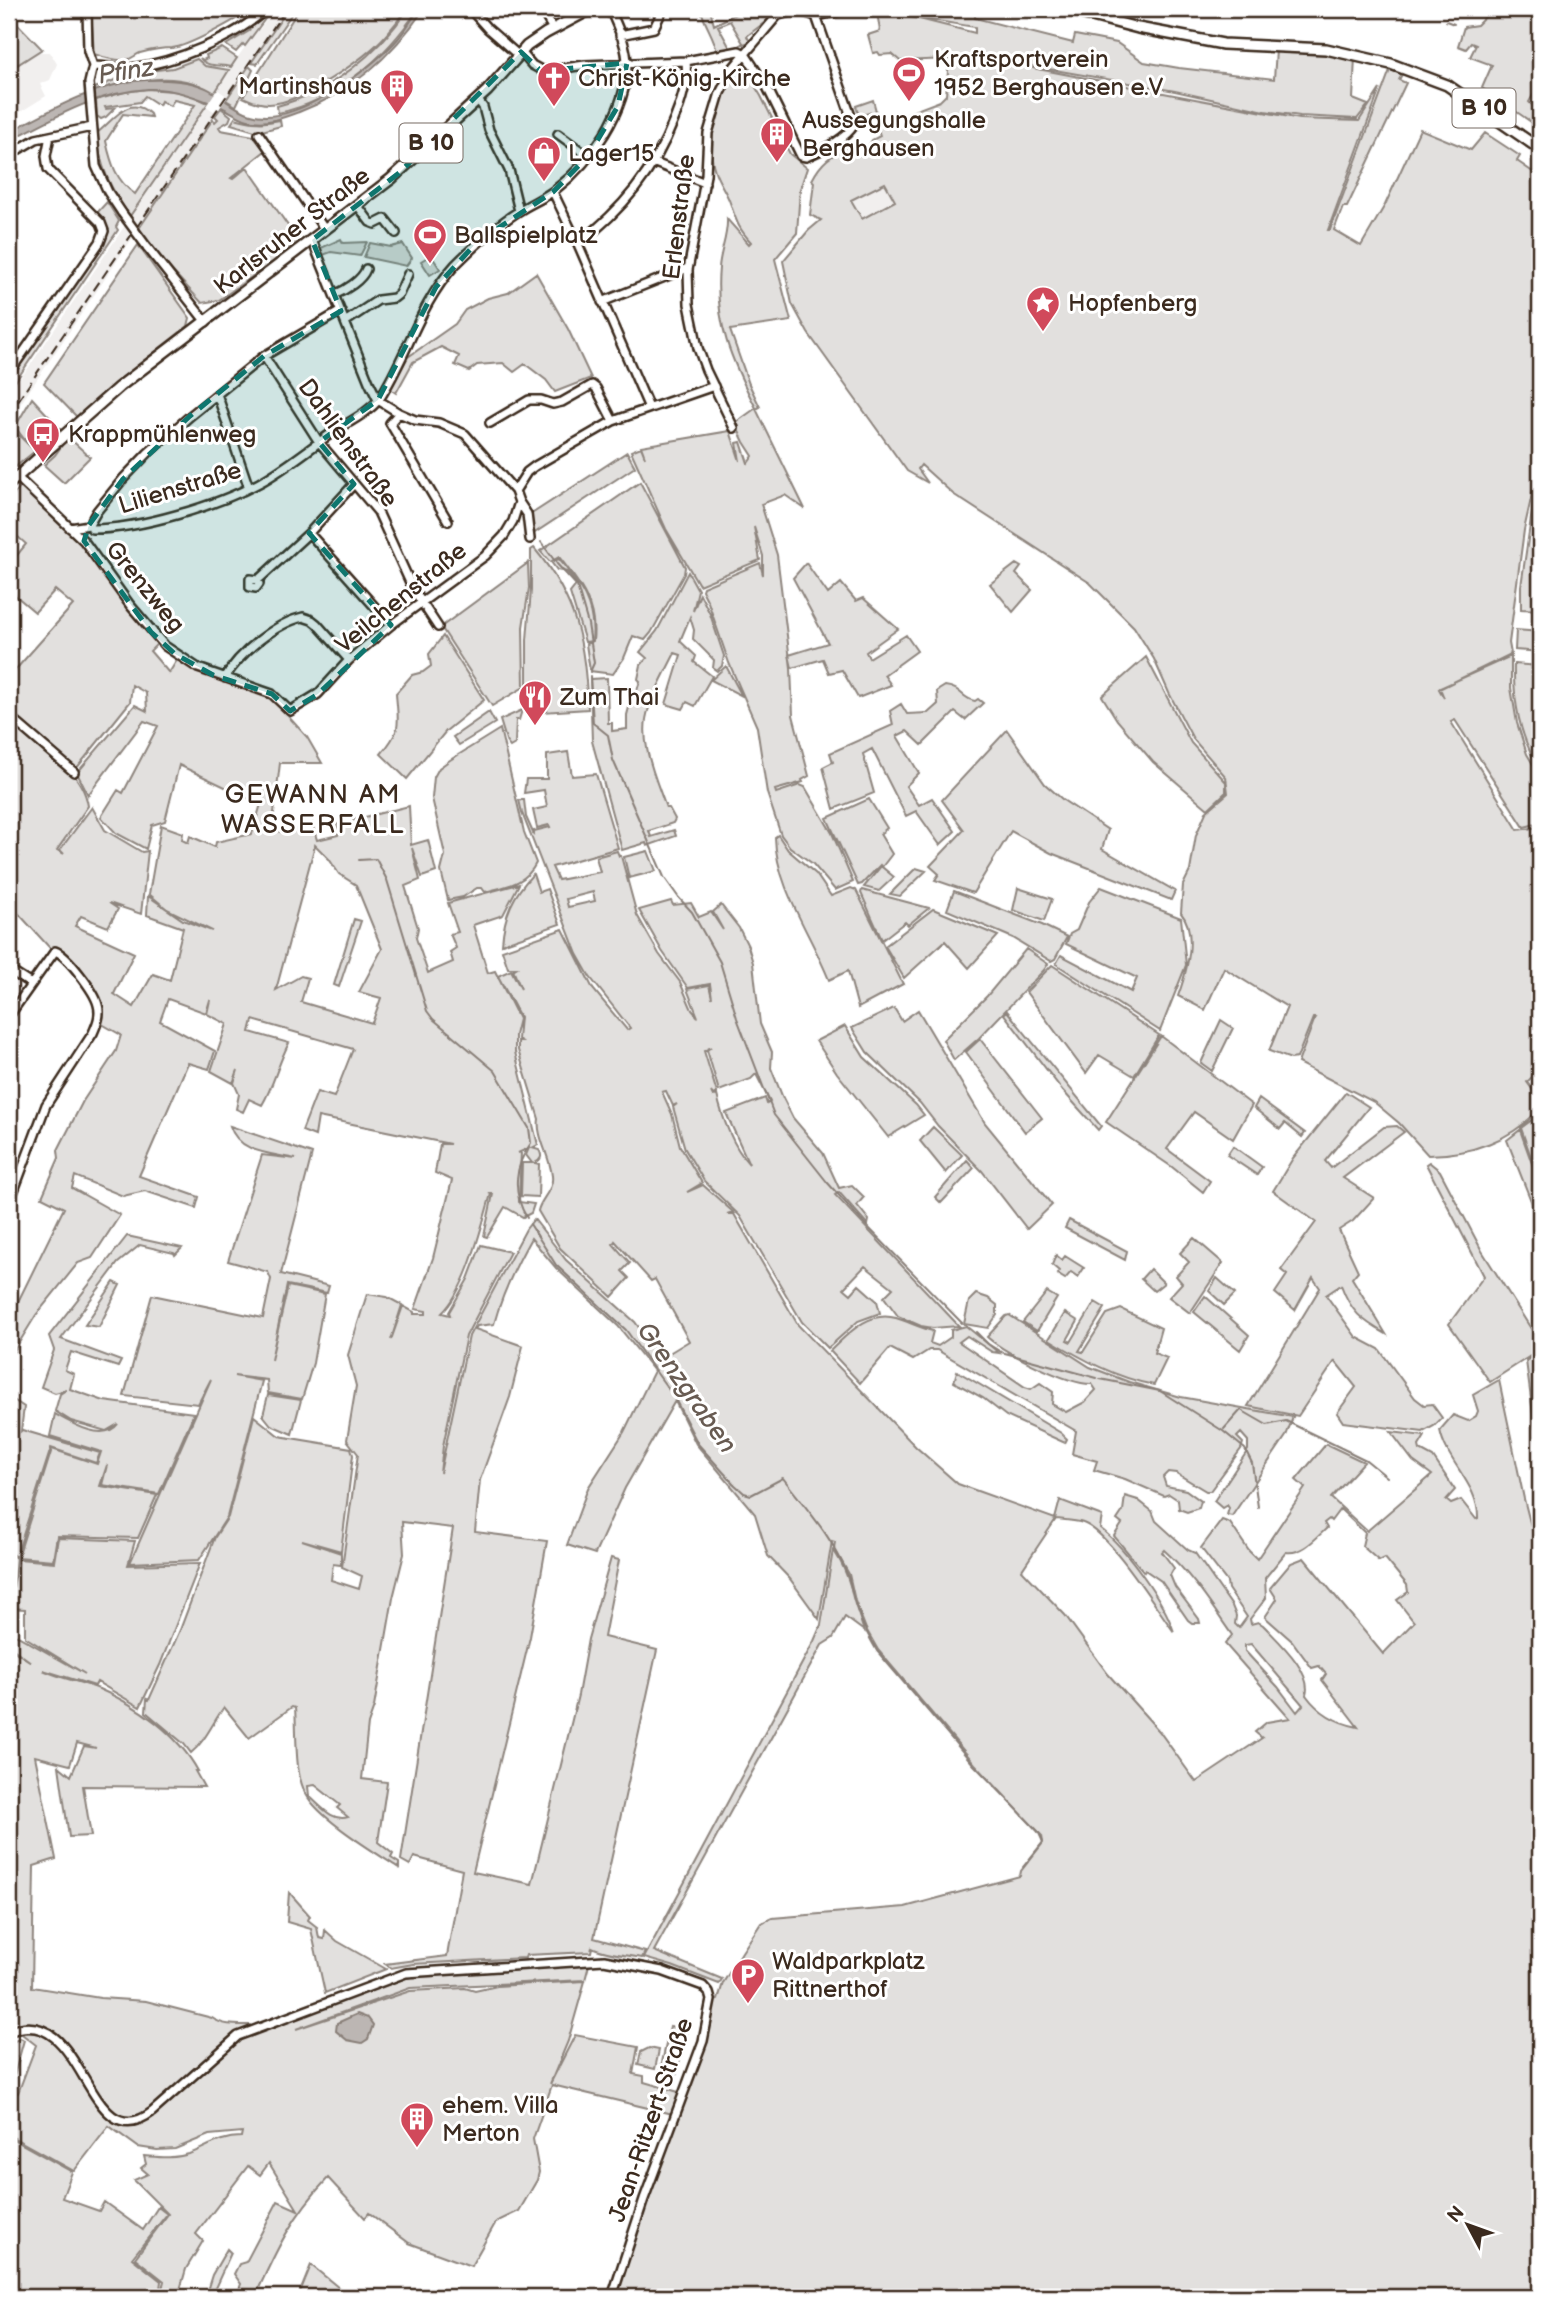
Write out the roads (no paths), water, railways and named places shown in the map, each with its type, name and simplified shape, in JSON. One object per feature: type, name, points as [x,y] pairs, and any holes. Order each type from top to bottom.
[{"type":"main road","name":"Karlsruher Straße","points":[[206,321],[399,173],[478,100],[519,54],[553,29],[591,9]]},
{"type":"main road","name":"B 10","points":[[1065,9],[1138,28],[1223,44],[1345,52],[1424,74],[1462,93],[1540,149]]},
{"type":"main road","name":"B 10","points":[[13,480],[120,387],[206,321]]},
{"type":"street","points":[[86,9],[88,51],[93,66],[89,83],[96,166],[122,213],[206,321]]},
{"type":"street","points":[[93,66],[129,68],[173,58],[220,38],[266,9]]},
{"type":"street","points":[[470,9],[487,28],[542,71],[585,65],[686,61],[739,51],[745,54],[767,87],[801,156],[806,157],[843,137],[854,125],[816,16]]},
{"type":"street","points":[[541,9],[553,29]]},
{"type":"street","points":[[378,400],[436,287],[477,242],[519,211],[553,192],[570,177],[601,139],[618,106],[627,63],[610,9]]},
{"type":"street","points":[[620,35],[654,28],[663,9]]},
{"type":"street","points":[[781,12],[798,9],[816,16],[850,9]]},
{"type":"street","name":"Erlenstraße","points":[[734,428],[698,348],[690,304],[688,270],[705,183],[711,117],[727,77],[781,12]]},
{"type":"street","points":[[578,244],[616,213],[655,163],[681,102],[687,72],[686,61]]},
{"type":"street","points":[[478,100],[509,170],[519,211]]},
{"type":"street","points":[[9,155],[36,139],[92,127]]},
{"type":"street","points":[[259,134],[325,230]]},
{"type":"street","points":[[558,134],[588,156]]},
{"type":"street","points":[[9,373],[100,242],[104,231],[101,223],[48,169],[45,161],[50,136]]},
{"type":"street","points":[[655,163],[705,183]]},
{"type":"street","points":[[553,192],[649,408]]},
{"type":"street","points":[[358,206],[370,222],[375,224],[386,219],[396,233]]},
{"type":"street","points":[[312,240],[378,400],[415,420],[439,423],[465,434],[515,491],[527,514],[530,539]]},
{"type":"street","points":[[334,295],[364,274],[366,269]]},
{"type":"street","points":[[602,302],[688,270]]},
{"type":"street","points":[[345,322],[378,300],[394,298],[400,294],[408,274]]},
{"type":"street","name":"Grenzweg","points":[[84,541],[97,511],[148,453],[264,355],[341,311]]},
{"type":"street","name":"Dahlienstraße","points":[[264,355],[319,442],[378,512],[413,589],[438,627]]},
{"type":"street","points":[[491,423],[529,400],[553,404],[562,402],[589,386],[594,386],[613,421]]},
{"type":"street","points":[[515,491],[534,466],[613,421],[714,386]]},
{"type":"street","points":[[217,394],[249,488]]},
{"type":"street","name":"Lilienstraße","points":[[70,528],[133,527],[249,488],[279,471],[378,400]]},
{"type":"street","points":[[390,423],[399,412]]},
{"type":"street","points":[[385,414],[448,521]]},
{"type":"street","name":"Grenzweg","points":[[13,480],[84,541],[157,639],[188,663],[272,694],[290,711]]},
{"type":"street","points":[[258,580],[309,533],[354,484]]},
{"type":"street","name":"Veilchenstraße","points":[[290,711],[318,694],[349,660],[391,625],[485,556],[504,536],[513,521],[519,502]]},
{"type":"street","points":[[513,521],[529,529]]},
{"type":"street","points":[[309,533],[391,625]]},
{"type":"street","points":[[225,678],[242,656],[265,637],[303,617],[317,624],[349,660]]},
{"type":"street","points":[[9,716],[74,772]]},
{"type":"street","points":[[9,1016],[55,951],[64,956],[94,995],[99,1007],[93,1033],[46,1105],[9,1204]]},
{"type":"street","points":[[9,970],[31,984]]},
{"type":"street","points":[[9,1221],[9,1227]]},
{"type":"street","name":"Jean-Ritzert-Straße","points":[[9,2032],[29,2026],[50,2033],[64,2046],[103,2108],[115,2118],[130,2121],[138,2120],[152,2112],[229,2042],[243,2033],[406,1973],[604,1960],[662,1971],[703,1986],[711,2000],[703,2042],[644,2199],[612,2297]]},
{"type":"waterway","points":[[1456,10],[1466,15],[1477,13],[1482,16]]},
{"type":"waterway","points":[[1446,21],[1454,24]]},
{"type":"waterway","points":[[541,542],[577,586],[588,624],[594,663],[590,672]]},
{"type":"waterway","points":[[590,676],[593,723],[608,735],[613,760],[664,877],[692,912],[720,962],[737,1018],[774,1115],[861,1220],[962,1323]]},
{"type":"waterway","name":"Grenzgraben","points":[[359,860],[376,859],[387,880],[427,1011],[495,1071],[529,1128],[531,1143],[521,1161],[517,1180],[519,1199],[527,1218]]},
{"type":"waterway","name":"Grenzgraben","points":[[530,1224],[556,1265],[626,1330],[674,1397],[698,1444],[734,1484],[744,1493],[751,1495],[783,1478],[810,1512],[841,1561],[858,1614],[877,1651],[974,1765],[1038,1831],[1043,1842],[1023,1867]]},
{"type":"waterway","points":[[976,1332],[1001,1352],[1097,1378]]},
{"type":"waterway","points":[[1100,1379],[1160,1391],[1223,1431],[1245,1449],[1252,1463],[1258,1507]]},
{"type":"waterway","points":[[1224,1429],[1241,1410],[1267,1425],[1286,1421],[1366,1460],[1387,1477]]},
{"type":"railway","points":[[9,414],[286,9]]},
{"type":"place","name":"Kraftsportverein 1952 Berghausen e.V","points":[[909,103]]},
{"type":"place","name":"Christ-König-Kirche","points":[[554,108]]},
{"type":"place","name":"Martinshaus","points":[[397,116]]},
{"type":"place","name":"Aussegungshalle Berghausen","points":[[777,164]]},
{"type":"place","name":"Lager15","points":[[544,183]]},
{"type":"place","name":"Ballspielplatz","points":[[430,265]]},
{"type":"place","name":"Hopfenberg","points":[[1043,333]]},
{"type":"place","name":"Krappmühlenweg","points":[[43,464]]},
{"type":"place","name":"Zum Thai","points":[[535,727]]},
{"type":"place","name":"Waldparkplatz Rittnerthof","points":[[748,2005]]},
{"type":"place","name":"ehem. Villa Merton","points":[[417,2149]]},
{"type":"district","name":"GEWANN AM WASSERFALL","points":[[313,810]]},
{"type":"water label","name":"Pfinz","points":[[126,72]]}]
